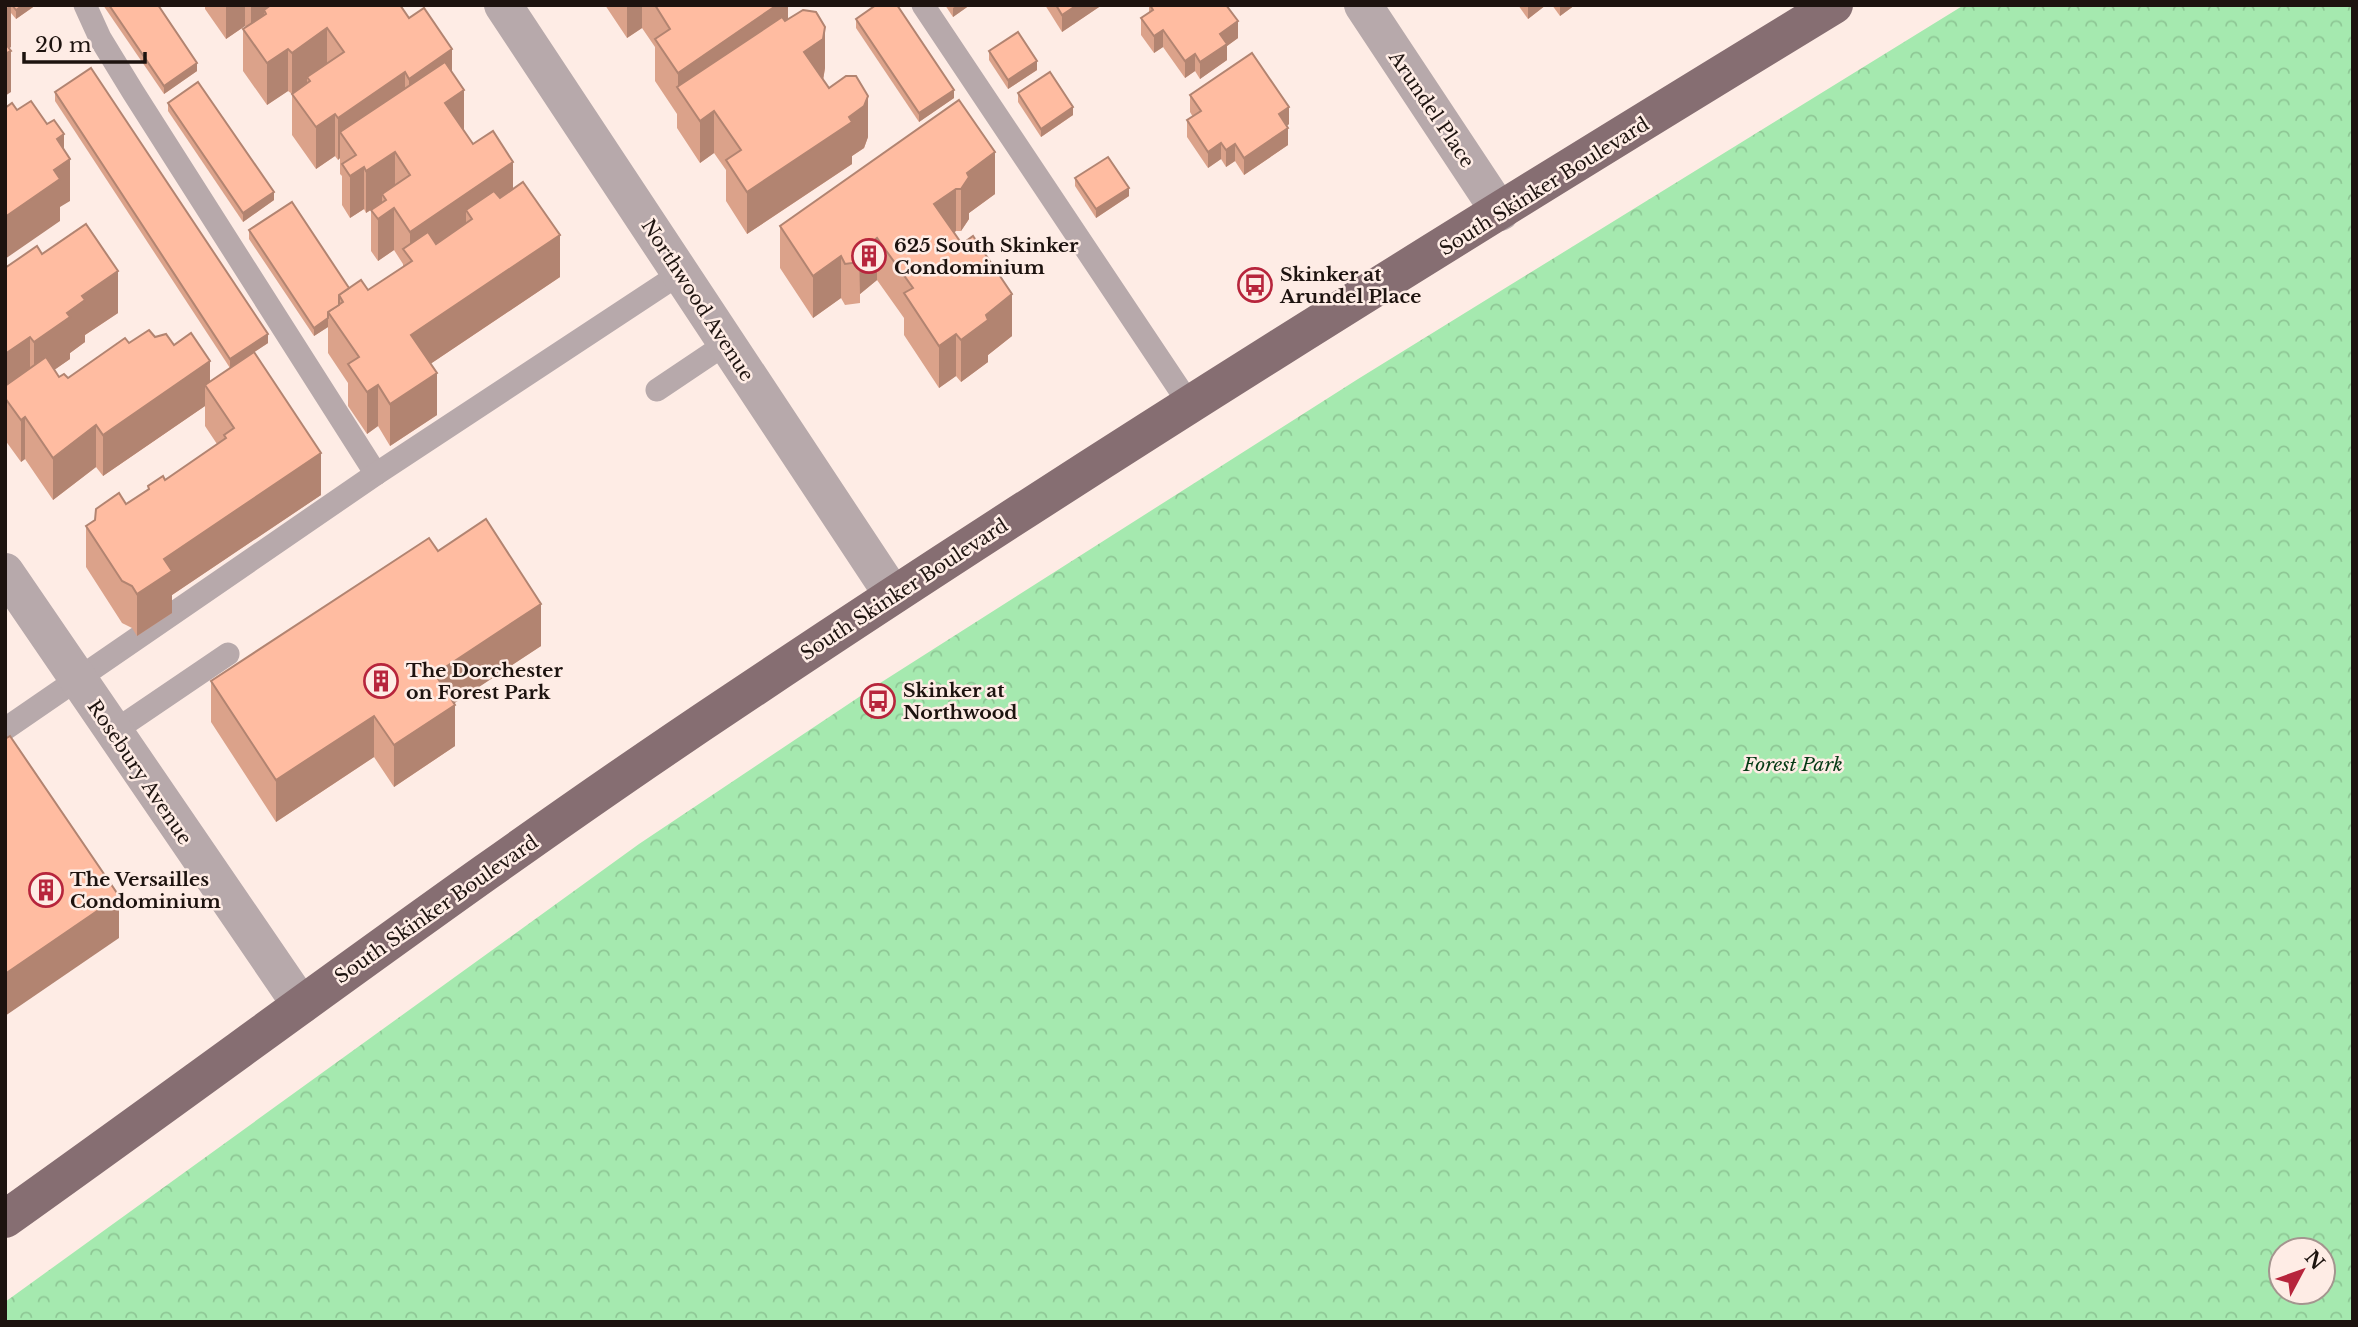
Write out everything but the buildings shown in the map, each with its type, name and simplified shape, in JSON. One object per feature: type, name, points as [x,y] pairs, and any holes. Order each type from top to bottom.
[{"type":"main road","name":"South Skinker Boulevard","points":[[5,1219],[300,1005],[627,774],[893,595],[1819,9]]},
{"type":"street","name":"Northwood Avenue","points":[[503,5],[893,595]]},
{"type":"street","name":"Arundel Place","points":[[1363,5],[1500,212]]},
{"type":"street","name":"Rosebury Avenue","points":[[5,572],[300,1005]]},
{"type":"lane","points":[[85,5],[100,38],[376,474]]},
{"type":"lane","points":[[923,5],[1190,405]]},
{"type":"lane","points":[[5,729],[376,474],[681,273]]},
{"type":"lane","points":[[657,390],[727,343]]},
{"type":"lane","points":[[113,732],[228,654]]},
{"type":"green space","name":"Forest Park","points":[[1964,5],[2353,5],[2353,1322],[5,1322],[5,1302],[639,844],[877,685],[1358,379]]},
{"type":"place","name":"625 South Skinker Condominium","points":[[869,256]]},
{"type":"place","name":"Skinker at Arundel Place","points":[[1255,285]]},
{"type":"place","name":"The Dorchester on Forest Park","points":[[381,681]]},
{"type":"place","name":"Skinker at Northwood","points":[[878,701]]},
{"type":"place","name":"The Versailles Condominium","points":[[46,890]]}]
